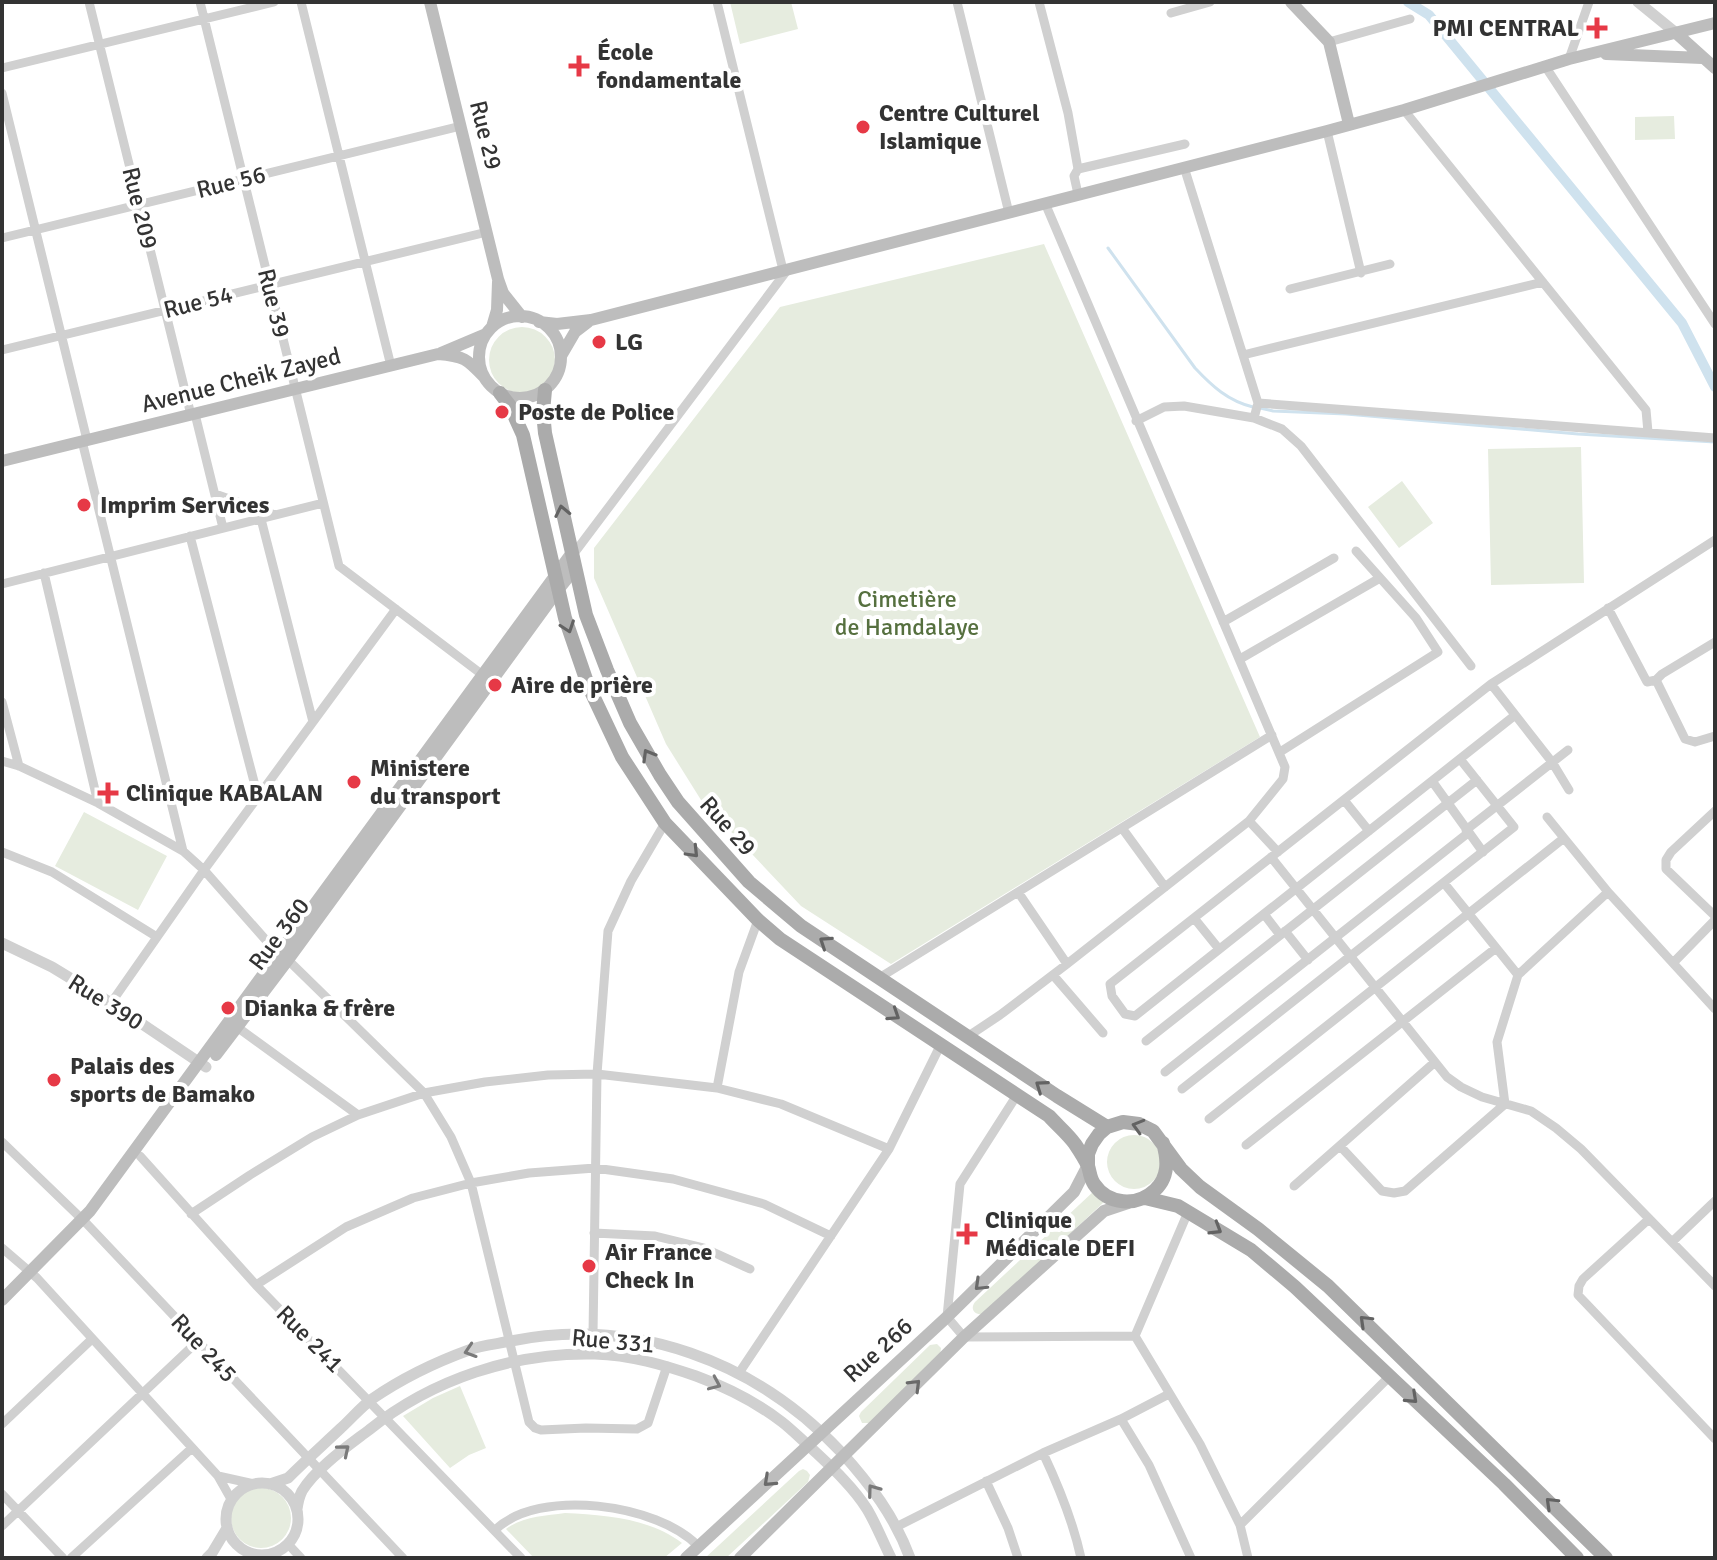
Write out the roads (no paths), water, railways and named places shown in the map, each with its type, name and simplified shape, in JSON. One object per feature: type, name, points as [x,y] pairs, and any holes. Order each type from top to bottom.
[{"type":"main road","name":"Rue 29","points":[[430,2],[498,279],[503,293],[522,317]]},
{"type":"main road","points":[[1291,2],[1329,42],[1349,124]]},
{"type":"main road","points":[[484,377],[479,355],[481,344],[489,331],[506,319],[522,317],[557,324],[591,320],[1327,131],[1569,59],[1715,23]]},
{"type":"main road","points":[[1676,33],[1715,68]]},
{"type":"main road","points":[[1591,53],[1702,58]]},
{"type":"main road","name":"Rue 29","points":[[489,331],[497,310],[498,279]]},
{"type":"main road","points":[[500,393],[523,398],[545,390],[557,375],[561,356],[575,332],[591,320]]},
{"type":"main road","points":[[539,322],[551,330],[561,356]]},
{"type":"main road","name":"Avenue Cheik Zayed","points":[[2,461],[438,354],[489,331]]},
{"type":"main road","points":[[438,354],[454,355],[469,361],[510,406],[523,435],[565,618],[588,685],[622,757],[665,823],[780,939],[1049,1116],[1074,1142],[1088,1165],[1095,1185],[1103,1193],[1122,1201],[1139,1200],[1178,1206],[1251,1250],[1295,1287],[1504,1484],[1573,1557]]},
{"type":"main road","name":"Rue 29","points":[[545,390],[545,433],[586,615],[630,723],[678,802],[749,882],[801,926],[1107,1127]]},
{"type":"main road","name":"Rue 360","points":[[2,1311],[85,1222],[97,1215],[203,1065],[237,1027],[284,957],[573,560]]},
{"type":"main road","points":[[85,1222],[90,1211],[284,957],[484,676],[557,583]]},
{"type":"main road","points":[[1088,1165],[1092,1144],[1107,1127],[1123,1122],[1139,1124],[1153,1131],[1181,1169],[1200,1187],[1328,1286],[1606,1558]]},
{"type":"main road","points":[[1139,1200],[1158,1188],[1166,1175],[1168,1159],[1163,1143]]},
{"type":"main road","name":"Rue 266","points":[[686,1558],[947,1317],[1074,1192],[1088,1165]]},
{"type":"main road","name":"Rue 266","points":[[740,1558],[964,1337],[1104,1211],[1139,1200]]},
{"type":"main road","points":[[2,1300],[33,1276]]},
{"type":"street","name":"Rue 209","points":[[89,2],[223,528]]},
{"type":"street","name":"Rue 39","points":[[200,2],[339,566],[484,676]]},
{"type":"street","points":[[2,68],[274,2]]},
{"type":"street","points":[[301,2],[391,366]]},
{"type":"street","points":[[573,560],[785,270],[717,2]]},
{"type":"street","points":[[957,2],[1009,213]]},
{"type":"street","points":[[1039,2],[1068,113],[1078,169],[1074,176],[1078,194]]},
{"type":"street","points":[[1171,13],[1210,2]]},
{"type":"street","points":[[1569,59],[1589,2]]},
{"type":"street","points":[[1638,2],[1676,33]]},
{"type":"street","points":[[1329,42],[1410,19]]},
{"type":"street","points":[[1545,66],[1715,324]]},
{"type":"street","points":[[2,93],[62,335],[110,557],[183,851]]},
{"type":"street","points":[[1404,110],[1646,410],[1648,432]]},
{"type":"street","name":"Rue 56","points":[[2,238],[461,126]]},
{"type":"street","points":[[1327,131],[1361,273]]},
{"type":"street","points":[[1078,169],[1185,144]]},
{"type":"street","points":[[1184,167],[1258,403],[1254,418]]},
{"type":"street","points":[[967,1037],[1053,975],[1249,821],[1283,779],[1285,767],[1045,203]]},
{"type":"street","name":"Rue 54","points":[[2,350],[487,232]]},
{"type":"street","points":[[1290,289],[1390,264]]},
{"type":"street","points":[[1243,355],[1543,282]]},
{"type":"street","points":[[1258,403],[1715,438]]},
{"type":"street","points":[[1136,421],[1164,407],[1184,406],[1254,418],[1282,429],[1301,446],[1471,666]]},
{"type":"street","points":[[215,494],[275,515]]},
{"type":"street","points":[[2,584],[323,503]]},
{"type":"street","points":[[261,519],[313,722]]},
{"type":"street","points":[[190,536],[258,797]]},
{"type":"street","points":[[1514,716],[1135,1016],[1125,1014],[1112,996],[1110,984],[1491,684],[1715,540]]},
{"type":"street","points":[[1280,752],[1438,652],[1416,618],[1356,551]]},
{"type":"street","points":[[1223,622],[1334,558]]},
{"type":"street","points":[[44,573],[98,803]]},
{"type":"street","points":[[1240,659],[1380,578]]},
{"type":"street","points":[[1608,608],[1647,682],[1656,680],[1715,642]]},
{"type":"street","points":[[111,1003],[204,870],[396,609]]},
{"type":"street","points":[[1656,680],[1685,739],[1695,742],[1713,740]]},
{"type":"street","points":[[1491,684],[1552,762],[1569,790]]},
{"type":"street","points":[[2,702],[19,766]]},
{"type":"street","points":[[879,978],[1272,735]]},
{"type":"street","points":[[1165,1072],[1568,750]]},
{"type":"street","points":[[1182,1089],[1514,827],[1460,759]]},
{"type":"street","points":[[2,761],[98,803],[183,851],[284,957],[424,1093],[451,1137],[471,1183],[513,1361],[529,1422],[535,1428],[643,1427],[648,1423],[667,1366]]},
{"type":"street","points":[[1146,1041],[1477,780]]},
{"type":"street","points":[[1432,781],[1483,852]]},
{"type":"street","points":[[1344,800],[1369,831]]},
{"type":"street","points":[[1673,963],[1715,918],[1666,869],[1666,860],[1715,811]]},
{"type":"street","points":[[1547,817],[1608,892],[1715,1009]]},
{"type":"street","points":[[1249,821],[1275,854],[1296,889],[1447,1077],[1482,1097],[1531,1111],[1556,1128],[1581,1149],[1715,1286]]},
{"type":"street","points":[[593,1334],[597,1074],[608,931],[631,881],[665,823]]},
{"type":"street","points":[[1122,828],[1165,887]]},
{"type":"street","points":[[1209,1119],[1564,838]]},
{"type":"street","points":[[2,852],[52,872],[157,937]]},
{"type":"street","points":[[1444,883],[1518,975]]},
{"type":"street","points":[[1018,892],[1067,964]]},
{"type":"street","points":[[1505,1104],[1497,1042],[1518,975],[1608,892]]},
{"type":"street","points":[[1264,914],[1308,960]]},
{"type":"street","points":[[1194,918],[1219,949]]},
{"type":"street","points":[[717,1088],[739,972],[758,920]]},
{"type":"street","name":"Rue 390","points":[[2,943],[52,967],[203,1065]]},
{"type":"street","points":[[1246,1145],[1496,948]]},
{"type":"street","points":[[1053,975],[1103,1033]]},
{"type":"street","points":[[237,1027],[358,1115]]},
{"type":"street","points":[[739,1373],[889,1149],[940,1046]]},
{"type":"street","points":[[1294,1186],[1435,1062]]},
{"type":"street","points":[[191,1214],[312,1137],[358,1115],[424,1093],[548,1075],[597,1074],[717,1088],[781,1104],[889,1149]]},
{"type":"street","points":[[1017,1095],[960,1184],[947,1317],[964,1337],[1135,1336]]},
{"type":"street","points":[[1340,1146],[1382,1191],[1405,1191],[1505,1104]]},
{"type":"street","name":"Rue 245","points":[[2,1142],[85,1222],[403,1558]]},
{"type":"street","name":"Rue 241","points":[[140,1156],[256,1285],[495,1530]]},
{"type":"street","points":[[256,1285],[346,1227],[413,1198],[471,1183],[529,1173],[595,1168],[673,1179],[764,1204],[831,1236]]},
{"type":"street","points":[[1672,1242],[1715,1201]]},
{"type":"street","points":[[1135,1336],[1188,1212]]},
{"type":"street","points":[[1649,1219],[1583,1279],[1578,1295],[1715,1439]]},
{"type":"street","points":[[594,1233],[655,1236],[704,1248],[750,1269]]},
{"type":"street","points":[[2,1248],[33,1276],[218,1476],[231,1499]]},
{"type":"street","name":"Rue 331","points":[[270,1484],[288,1478],[370,1400],[435,1364],[472,1349],[528,1338],[593,1334],[624,1337],[675,1347],[739,1373],[765,1388],[821,1431],[876,1492],[910,1558]]},
{"type":"street","points":[[1135,1336],[1200,1444],[1240,1525],[1248,1558]]},
{"type":"street","points":[[2,1424],[92,1339]]},
{"type":"street","points":[[2,1526],[198,1341]]},
{"type":"street","name":"Rue 331","points":[[297,1509],[299,1495],[320,1471],[385,1416],[466,1374],[513,1361],[562,1354],[598,1354],[667,1366],[712,1382],[782,1422],[832,1467],[867,1508],[891,1558]]},
{"type":"street","points":[[1240,1525],[1389,1377]]},
{"type":"street","points":[[896,1527],[1169,1394]]},
{"type":"street","points":[[1121,1419],[1149,1465],[1191,1558]]},
{"type":"street","points":[[71,1558],[192,1448]]},
{"type":"street","points":[[1043,1453],[1059,1486],[1081,1558]]},
{"type":"street","points":[[218,1476],[254,1484],[270,1484],[287,1493],[297,1509],[297,1527],[288,1544],[267,1554],[245,1551],[237,1545],[225,1518],[231,1499],[245,1487],[254,1484]]},
{"type":"street","points":[[986,1481],[1018,1558]]},
{"type":"street","points":[[2,1494],[63,1558]]},
{"type":"street","points":[[521,1558],[495,1530],[502,1523],[532,1510],[570,1505],[602,1506],[655,1518],[698,1546]]},
{"type":"street","points":[[207,1558],[227,1528]]},
{"type":"street","points":[[288,1544],[301,1558]]},
{"type":"street","points":[[233,1557],[245,1551]]},
{"type":"waterway","points":[[1408,2],[1429,15],[1682,323],[1715,387]]},
{"type":"waterway","points":[[1108,248],[1195,368],[1221,392],[1253,407]]},
{"type":"waterway","points":[[1260,408],[1715,442]]},
{"type":"place","name":"PMI CENTRAL","points":[[1597,28]]},
{"type":"place","name":"École fondamentale","points":[[579,66]]},
{"type":"place","name":"Centre Culturel Islamique","points":[[863,127]]},
{"type":"place","name":"LG","points":[[599,342]]},
{"type":"place","name":"Poste de Police","points":[[502,412]]},
{"type":"place","name":"Imprim Services","points":[[84,505]]},
{"type":"place","name":"Aire de prière","points":[[495,685]]},
{"type":"place","name":"Ministere du transport","points":[[354,782]]},
{"type":"place","name":"Clinique KABALAN","points":[[108,793]]},
{"type":"place","name":"Dianka & frère","points":[[228,1008]]},
{"type":"place","name":"Palais des sports de Bamako","points":[[54,1080]]},
{"type":"place","name":"Clinique Médicale DEFI","points":[[967,1234]]},
{"type":"place","name":"Air France Check In","points":[[589,1266]]},
{"type":"park label","name":"Cimetière de Hamdalaye","points":[[907,613]]}]
